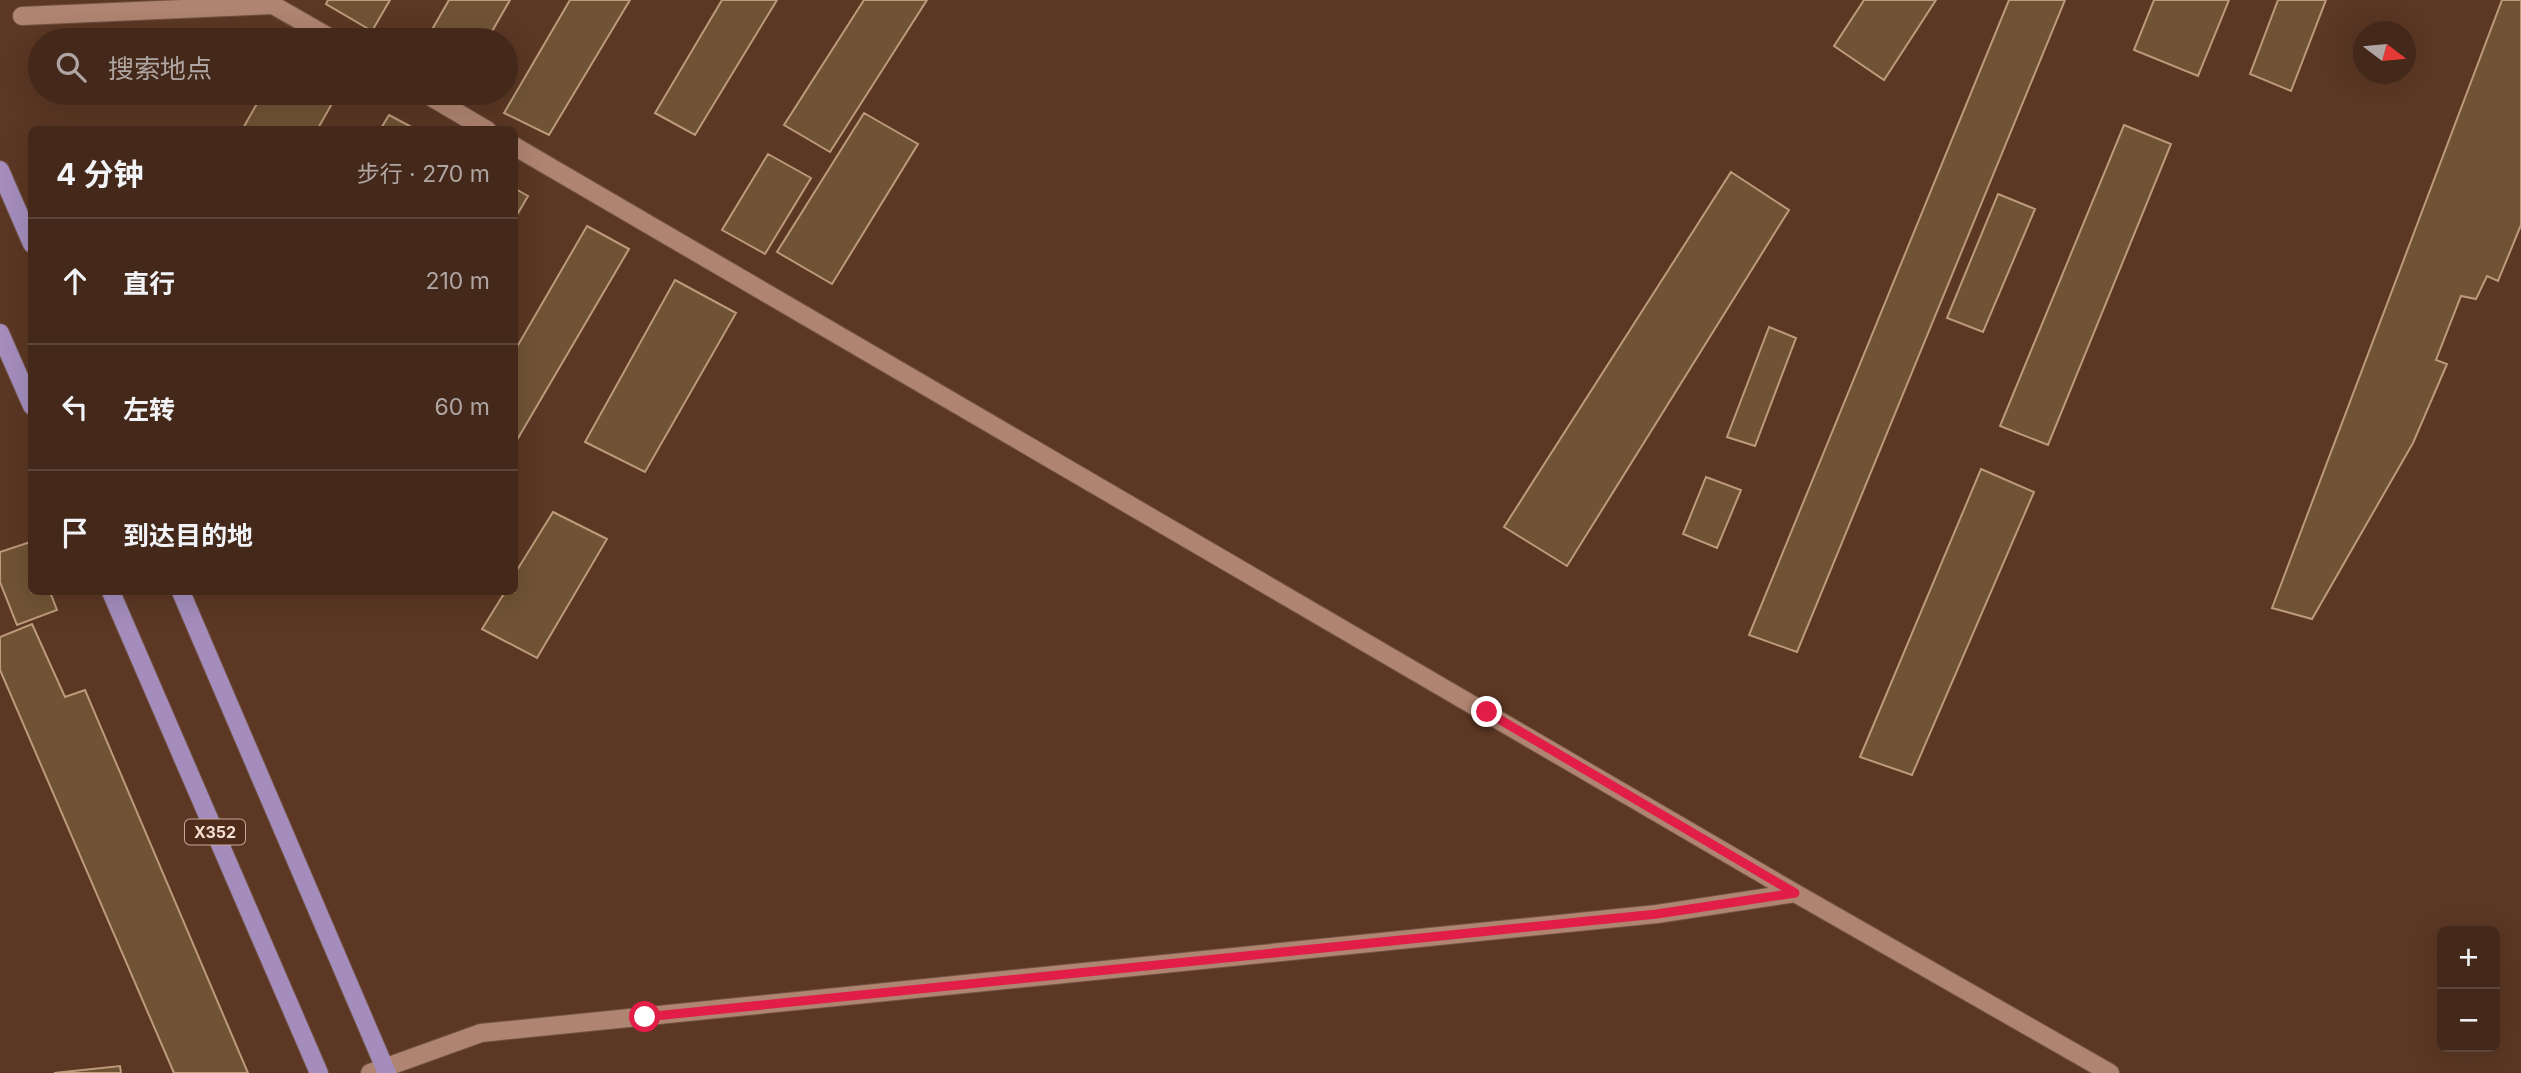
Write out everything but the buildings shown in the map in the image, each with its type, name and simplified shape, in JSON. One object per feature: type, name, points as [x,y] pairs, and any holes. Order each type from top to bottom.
[{"type":"main road","points":[[0,170],[28,235]]},
{"type":"main road","points":[[0,333],[28,397]]},
{"type":"main road","name":"X352","points":[[112,595],[319,1073]]},
{"type":"main road","points":[[182,595],[380,1071]]},
{"type":"street","points":[[22,16],[273,5],[313,28]]},
{"type":"street","points":[[444,105],[480,126]]},
{"type":"street","points":[[518,148],[1795,893],[2110,1073]]},
{"type":"street","points":[[380,1071],[481,1033],[1657,914],[1795,893]]},
{"type":"route","points":[[645,1017],[1657,914],[1795,893],[1487,712]]}]
